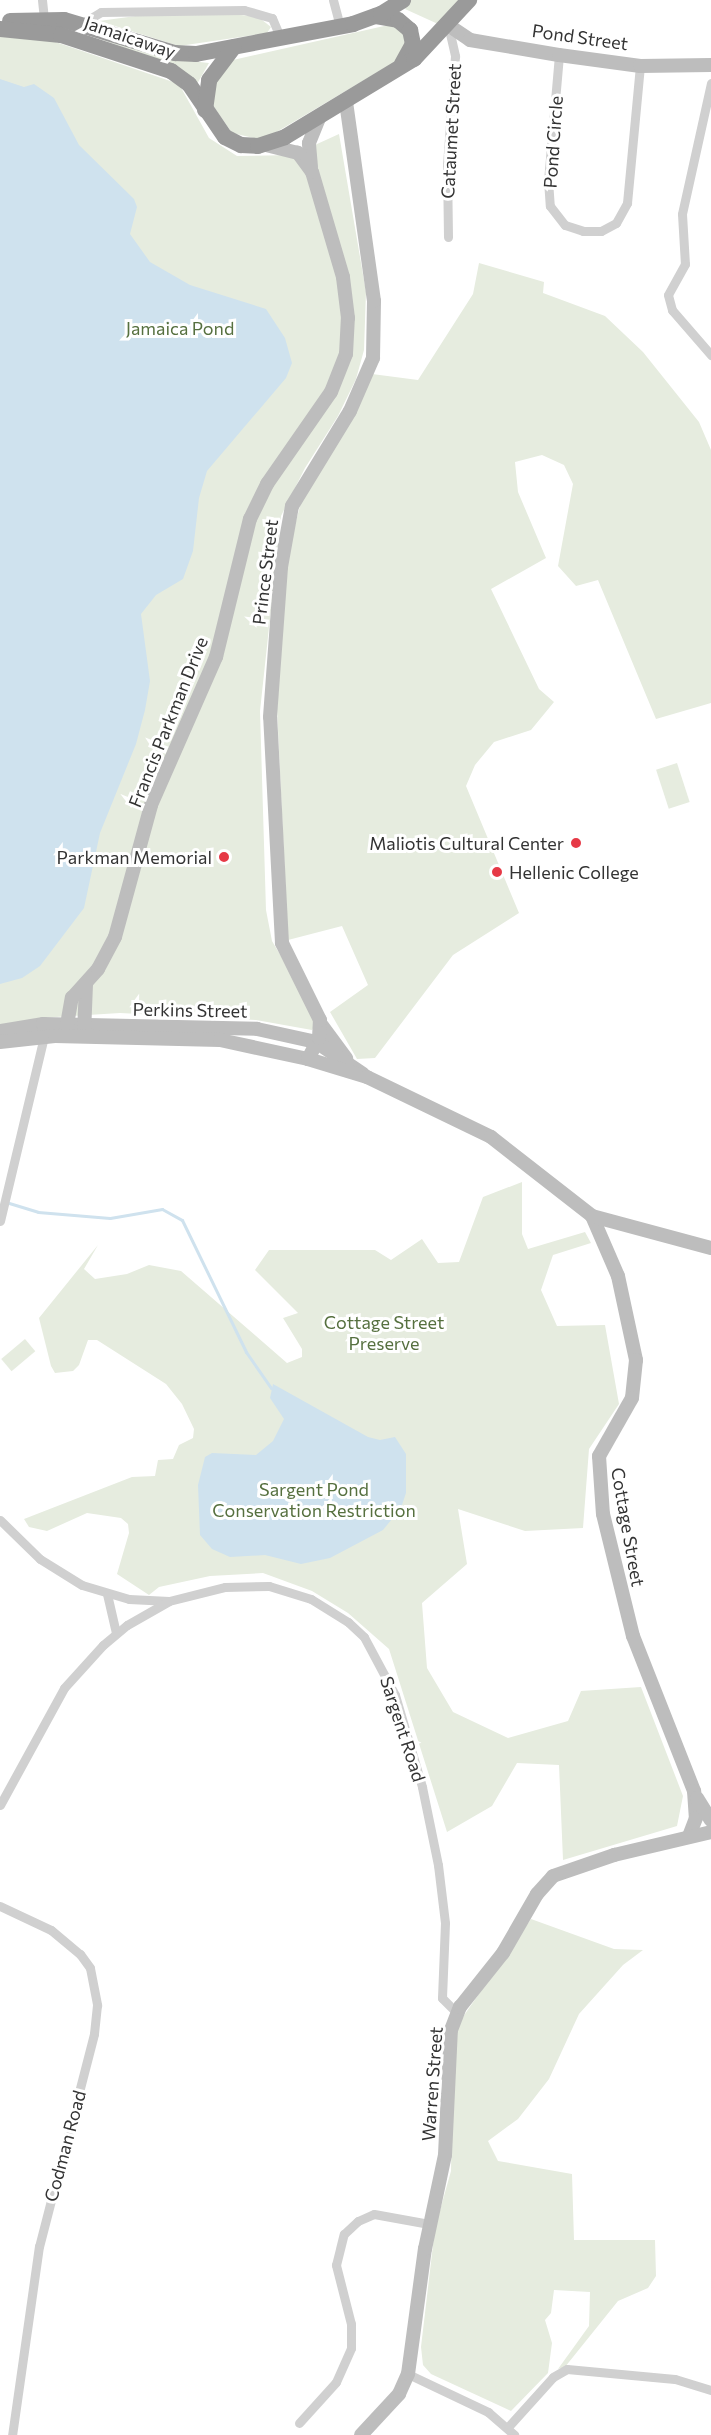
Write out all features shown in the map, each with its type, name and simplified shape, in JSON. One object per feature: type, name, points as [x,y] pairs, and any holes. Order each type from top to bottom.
[{"type":"highway","points":[[376,16],[393,0]]},
{"type":"highway","points":[[280,37],[340,27],[376,16],[403,0]]},
{"type":"highway","points":[[266,145],[346,101],[425,50],[469,0]]},
{"type":"highway","points":[[376,16],[401,21],[413,36],[411,50],[398,69]]},
{"type":"highway","points":[[0,23],[44,18],[81,24]]},
{"type":"highway","name":"Jamaicaway","points":[[81,24],[175,53],[200,54],[280,37]]},
{"type":"highway","name":"Jamaicaway","points":[[0,29],[61,35],[171,71],[189,84],[215,128],[229,140],[245,146],[266,145]]},
{"type":"highway","points":[[205,110],[209,81],[234,47]]},
{"type":"main road","name":"Pond Street","points":[[448,26],[470,40],[559,55],[640,66],[711,65]]},
{"type":"main road","name":"Prince Street","points":[[346,101],[373,294],[373,358],[350,411],[292,506],[281,567],[270,717],[282,943],[320,1023],[347,1060]]},
{"type":"main road","name":"Francis Parkman Drive","points":[[66,1030],[72,998],[86,985],[117,930],[151,805],[216,657],[250,519],[267,484],[332,392],[343,365],[349,331],[346,295],[336,246],[312,172],[309,143],[320,116]]},
{"type":"main road","name":"Francis Parkman Drive","points":[[266,145],[298,153],[312,172]]},
{"type":"main road","name":"Francis Parkman Drive","points":[[84,1031],[86,985]]},
{"type":"main road","points":[[308,1059],[316,1042],[320,1023]]},
{"type":"main road","name":"Perkins Street","points":[[84,1031],[249,1029],[316,1042],[347,1060],[367,1077]]},
{"type":"main road","name":"Perkins Street","points":[[0,1042],[44,1036],[66,1030]]},
{"type":"main road","name":"Perkins Street","points":[[0,1031],[66,1030],[233,1041],[308,1059],[367,1077],[431,1108]]},
{"type":"main road","name":"Cottage Street","points":[[431,1108],[491,1137],[592,1216],[618,1276],[636,1360],[632,1398],[599,1456],[603,1514],[633,1636],[694,1791],[711,1820]]},
{"type":"main road","points":[[592,1216],[711,1248]]},
{"type":"main road","name":"Cottage Street","points":[[689,1836],[696,1818],[694,1791]]},
{"type":"main road","name":"Warren Street","points":[[360,2435],[399,2394],[408,2374],[429,2224],[446,2148],[450,2046],[457,2013],[503,1953],[550,1879],[568,1868],[711,1832]]},
{"type":"street","points":[[42,0],[44,18]]},
{"type":"street","points":[[178,10],[183,0]]},
{"type":"street","points":[[333,0],[340,27]]},
{"type":"street","points":[[81,24],[101,12],[138,5],[178,10],[257,12],[274,21],[280,37]]},
{"type":"street","name":"Cataumet Street","points":[[448,26],[455,56],[447,165],[448,237]]},
{"type":"street","name":"Pond Circle","points":[[559,55],[548,180],[550,206],[555,217],[583,231],[601,231],[616,223],[627,203],[640,66]]},
{"type":"street","points":[[711,83],[682,214],[684,264],[668,295],[672,310],[711,355]]},
{"type":"street","points":[[0,1221],[44,1036]]},
{"type":"street","points":[[0,1520],[40,1559],[82,1585],[107,1594],[168,1601]]},
{"type":"street","name":"Sargent Road","points":[[0,1805],[64,1689],[116,1633],[168,1601],[234,1586],[285,1589],[332,1610],[357,1630],[373,1650],[399,1706],[433,1835],[445,1923],[442,1998],[457,2013]]},
{"type":"street","points":[[107,1594],[116,1633]]},
{"type":"street","name":"Codman Road","points":[[0,1906],[51,1930],[80,1954],[90,1968],[97,2005],[94,2034],[39,2246],[12,2435]]},
{"type":"street","points":[[300,2423],[336,2382],[351,2348],[351,2324],[336,2265],[344,2234],[358,2221],[374,2214],[429,2224]]},
{"type":"street","points":[[408,2374],[488,2412],[511,2431],[553,2377],[567,2369],[675,2379],[711,2390]]},
{"type":"green space","points":[[410,0],[464,0],[438,24],[405,9]]},
{"type":"green space","points":[[143,15],[257,16],[271,27],[267,33],[179,46],[99,21]]},
{"type":"green space","points":[[393,24],[407,37],[403,57],[263,140],[232,133],[212,104],[215,79],[233,60]]},
{"type":"green space","points":[[60,25],[181,60],[209,63],[197,84],[176,66]]},
{"type":"green space","name":"Jamaica Pond","points":[[0,34],[38,36],[179,84],[209,138],[237,156],[293,155],[339,134],[366,292],[364,350],[356,379],[338,416],[305,468],[281,516],[260,711],[266,910],[272,941],[310,1005],[315,1025],[312,1030],[256,1020],[120,1013],[40,1018],[0,1025]]},
{"type":"green space","points":[[479,263],[544,282],[543,293],[605,316],[643,352],[699,422],[711,450],[711,703],[656,719],[598,580],[576,586],[558,566],[573,484],[564,465],[542,455],[515,462],[518,492],[546,558],[491,589],[539,689],[554,702],[531,730],[494,742],[475,765],[466,786],[519,913],[453,955],[375,1058],[357,1059],[330,1012],[368,985],[342,926],[288,940],[277,709],[287,556],[301,502],[372,374],[418,380],[473,294]]},
{"type":"green space","points":[[677,763],[690,802],[669,809],[656,770]]},
{"type":"green space","points":[[522,1182],[522,1234],[528,1249],[585,1232],[591,1243],[553,1255],[541,1290],[557,1326],[605,1325],[619,1404],[589,1449],[583,1528],[525,1531],[458,1509],[467,1564],[422,1603],[427,1668],[453,1712],[508,1738],[568,1721],[581,1691],[641,1687],[683,1796],[677,1826],[563,1860],[559,1765],[517,1763],[492,1806],[447,1832],[389,1649],[348,1613],[312,1591],[263,1573],[210,1576],[159,1587],[149,1595],[117,1574],[129,1533],[128,1524],[121,1518],[87,1513],[47,1531],[29,1527],[24,1519],[132,1477],[155,1476],[158,1460],[173,1459],[179,1445],[193,1438],[194,1429],[182,1404],[166,1384],[97,1340],[88,1340],[79,1365],[73,1371],[55,1373],[51,1366],[39,1318],[98,1245],[84,1269],[95,1279],[127,1274],[149,1265],[181,1271],[287,1363],[302,1357],[302,1349],[283,1318],[298,1313],[255,1270],[269,1250],[375,1250],[391,1260],[422,1239],[438,1263],[459,1262],[483,1197]]},
{"type":"green space","points":[[25,1339],[35,1351],[12,1371],[1,1359]]},
{"type":"green space","points":[[531,1919],[614,1949],[643,1950],[623,1965],[579,2014],[549,2079],[518,2119],[488,2141],[498,2161],[572,2174],[574,2240],[655,2240],[656,2276],[648,2288],[618,2301],[565,2367],[558,2369],[589,2326],[590,2292],[554,2290],[551,2313],[545,2320],[552,2343],[548,2373],[511,2411],[431,2374],[423,2365],[421,2347],[435,2228],[451,2171],[453,2046],[458,2024]]},
{"type":"water","name":"Jamaica Pond","points":[[0,79],[24,87],[34,84],[54,98],[79,145],[134,199],[137,207],[130,234],[150,262],[190,285],[266,309],[285,338],[292,363],[286,378],[207,471],[199,498],[193,551],[183,579],[156,595],[141,614],[150,681],[145,710],[136,744],[100,833],[84,908],[40,966],[22,978],[0,984]]},
{"type":"water","points":[[273,1384],[368,1437],[380,1440],[395,1437],[406,1454],[406,1493],[401,1508],[383,1530],[330,1558],[301,1564],[265,1555],[230,1557],[212,1549],[200,1535],[198,1485],[205,1457],[212,1453],[256,1455],[273,1441],[284,1419],[270,1398]]},
{"type":"waterway","points":[[9,1203],[38,1212],[110,1218],[162,1209],[182,1220],[246,1352],[271,1388]]},
{"type":"place","name":"Maliotis Cultural Center","points":[[576,843]]},
{"type":"place","name":"Parkman Memorial","points":[[224,857]]},
{"type":"place","name":"Hellenic College","points":[[497,872]]},
{"type":"park label","name":"Cottage Street Preserve","points":[[384,1333]]},
{"type":"park label","name":"Sargent Pond Conservation Restriction","points":[[314,1500]]}]
